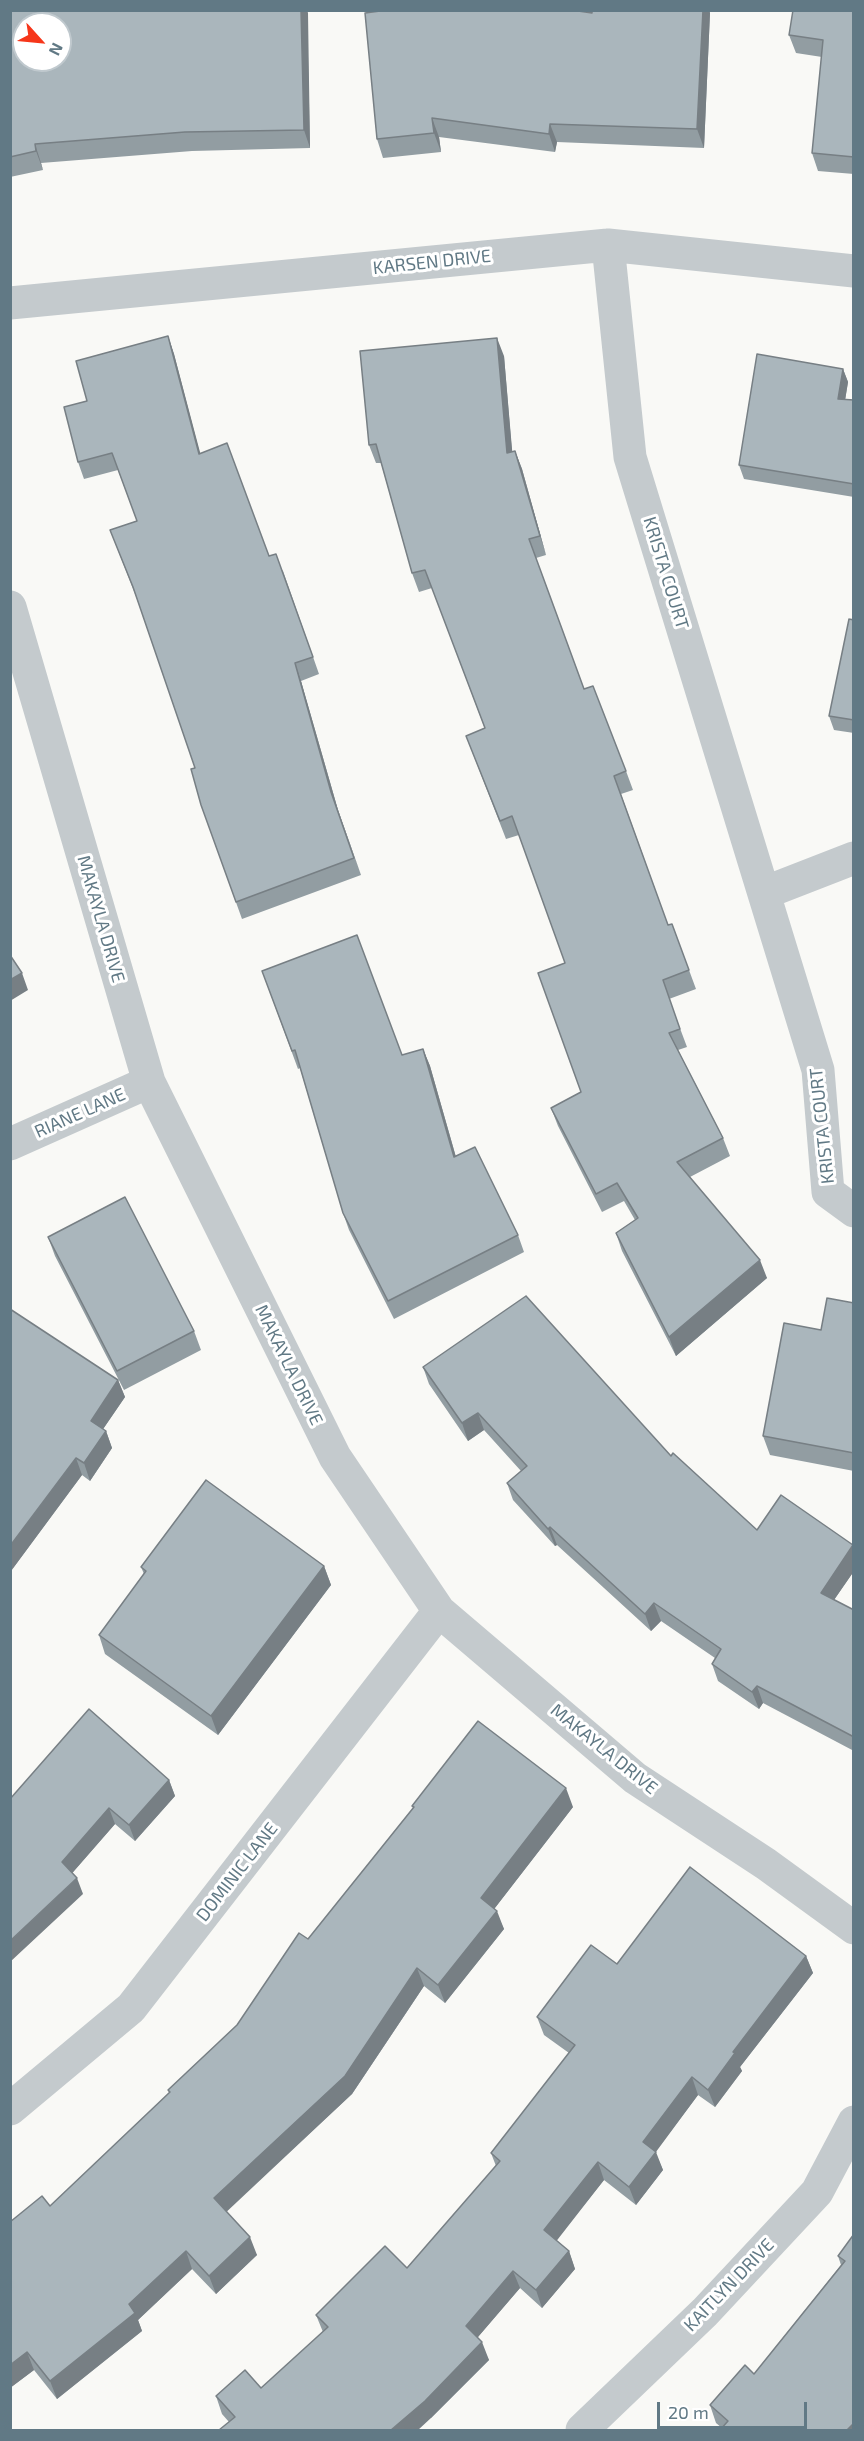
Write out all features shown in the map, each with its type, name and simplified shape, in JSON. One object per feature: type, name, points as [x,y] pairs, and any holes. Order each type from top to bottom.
[{"type":"street","name":"KARSEN DRIVE","points":[[10,303],[608,245],[854,271]]},
{"type":"street","name":"KRISTA COURT","points":[[608,245],[630,457],[818,1070],[828,1192],[854,1212]]},
{"type":"street","name":"MAKAYLA DRIVE","points":[[10,607],[149,1082],[335,1457],[439,1611],[634,1778],[766,1864],[854,1928]]},
{"type":"street","points":[[764,893],[854,858]]},
{"type":"street","name":"RIANE LANE","points":[[10,1144],[149,1082]]},
{"type":"street","name":"DOMINIC LANE","points":[[10,2109],[131,2008],[439,1611]]},
{"type":"street","name":"KAITLYN DRIVE","points":[[582,2430],[705,2312],[817,2192],[854,2122]]},
{"type":"building","points":[[10,10],[301,10],[304,130],[185,132],[35,144],[36,151],[10,157]]},
{"type":"building","points":[[388,10],[571,10],[592,13],[592,10],[703,10],[697,129],[550,124],[549,134],[432,118],[434,133],[377,139],[365,13]]},
{"type":"building","points":[[793,10],[854,10],[854,157],[812,153],[823,40],[789,35]]},
{"type":"building","points":[[168,336],[199,454],[227,443],[269,556],[276,554],[313,657],[295,663],[331,792],[354,858],[236,902],[201,805],[191,769],[195,768],[133,587],[110,530],[137,521],[112,453],[78,462],[64,407],[87,401],[76,361]]},
{"type":"building","points":[[497,338],[507,453],[515,451],[540,536],[529,539],[584,689],[593,686],[626,771],[614,776],[668,925],[672,924],[689,970],[663,980],[680,1029],[669,1033],[723,1138],[677,1162],[760,1260],[669,1337],[616,1233],[638,1218],[617,1183],[596,1194],[551,1108],[581,1092],[538,973],[565,963],[512,816],[500,821],[466,736],[485,728],[425,570],[412,573],[376,444],[369,445],[360,351]]},
{"type":"building","points":[[757,354],[843,369],[838,399],[854,400],[854,484],[739,465]]},
{"type":"building","points":[[849,619],[854,620],[854,720],[829,716]]},
{"type":"building","points":[[357,935],[402,1055],[423,1049],[454,1157],[475,1147],[518,1235],[388,1301],[343,1213],[295,1050],[292,1051],[262,971]]},
{"type":"building","points":[[10,955],[22,973],[10,980]]},
{"type":"building","points":[[125,1197],[194,1331],[117,1371],[48,1237]]},
{"type":"building","points":[[526,1296],[671,1456],[673,1453],[757,1530],[781,1495],[853,1545],[821,1593],[854,1610],[854,1737],[757,1686],[752,1692],[712,1664],[721,1649],[654,1603],[645,1614],[550,1527],[548,1529],[507,1483],[527,1466],[478,1413],[462,1423],[423,1367]]},
{"type":"building","points":[[827,1298],[854,1303],[854,1453],[763,1436],[784,1323],[821,1330]]},
{"type":"building","points":[[10,1309],[118,1380],[91,1421],[106,1431],[84,1463],[76,1458],[10,1546]]},
{"type":"building","points":[[206,1480],[324,1566],[211,1716],[99,1635],[146,1571],[141,1567]]},
{"type":"building","points":[[89,1709],[169,1780],[129,1825],[109,1808],[62,1862],[77,1878],[10,1941],[10,1799]]},
{"type":"building","points":[[478,1721],[566,1788],[481,1898],[497,1911],[438,1985],[417,1968],[345,2076],[214,2198],[250,2237],[209,2276],[186,2251],[129,2304],[135,2313],[50,2381],[27,2352],[10,2365],[10,2222],[42,2196],[50,2206],[237,2025],[299,1933],[308,1939],[414,1807],[412,1806]]},
{"type":"building","points":[[690,1867],[806,1956],[733,2052],[735,2053],[708,2090],[692,2077],[643,2142],[656,2152],[629,2187],[598,2162],[544,2230],[569,2251],[536,2290],[513,2271],[466,2326],[482,2342],[425,2401],[391,2430],[219,2430],[235,2417],[216,2396],[245,2370],[261,2388],[328,2327],[316,2315],[385,2246],[407,2268],[500,2161],[491,2153],[575,2045],[537,2017],[591,1945],[617,1964]]},
{"type":"building","points":[[854,2234],[854,2423],[847,2430],[720,2430],[728,2421],[710,2405],[745,2365],[754,2374],[845,2261],[838,2256]]}]
